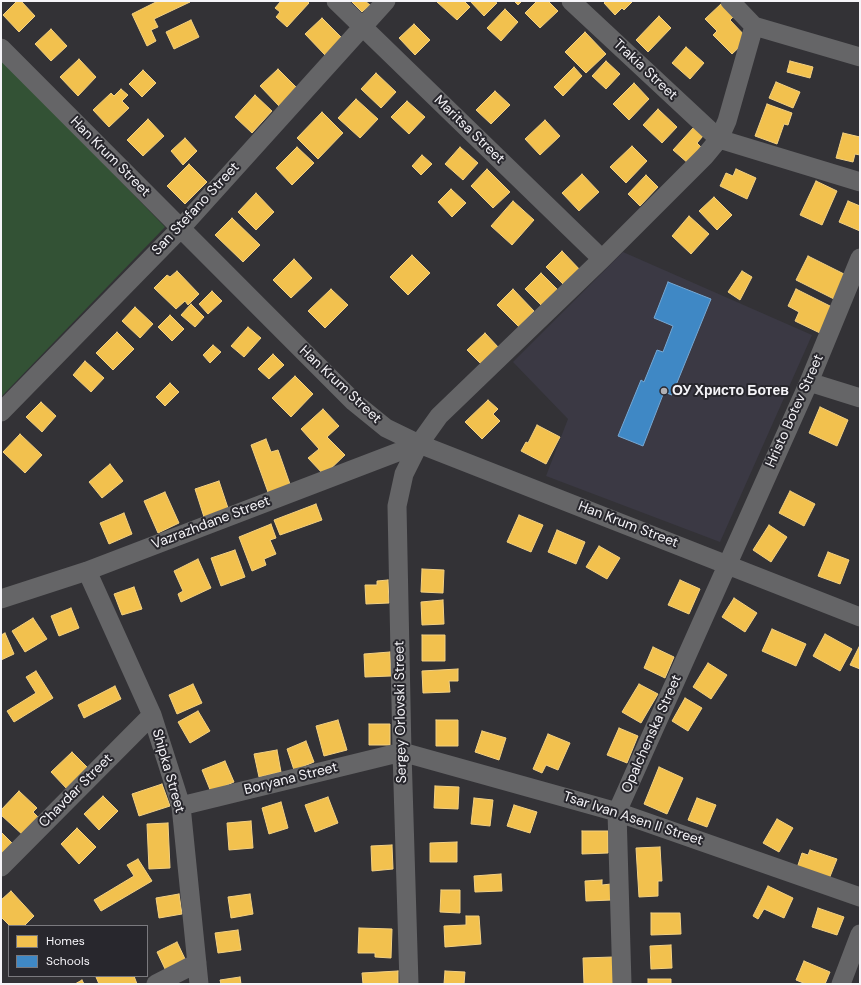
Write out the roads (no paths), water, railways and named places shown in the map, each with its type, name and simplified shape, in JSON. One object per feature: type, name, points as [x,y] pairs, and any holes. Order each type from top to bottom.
[{"type":"street","name":"Maritsa Street","points":[[336,1],[602,259]]},
{"type":"street","name":"San Stefano Street","points":[[1,412],[181,228],[386,1]]},
{"type":"street","name":"Trakia Street","points":[[571,1],[720,139]]},
{"type":"street","points":[[730,1],[754,26],[860,56]]},
{"type":"street","points":[[754,26],[727,121],[720,139],[860,182]]},
{"type":"street","name":"Han Krum Street","points":[[1,48],[354,402],[386,428],[419,444],[860,617]]},
{"type":"street","name":"Sergey Orlovski Street","points":[[409,984],[397,506],[404,474],[419,444],[439,416],[602,259],[705,156],[720,139]]},
{"type":"street","name":"Hristo Botev Street","points":[[728,564],[809,382],[860,258]]},
{"type":"street","points":[[809,382],[860,398]]},
{"type":"street","name":"Vazrazhdane Street","points":[[1,599],[87,571],[419,444]]},
{"type":"street","name":"Opalchenska Street","points":[[622,984],[617,812],[728,564]]},
{"type":"street","name":"Shipka Street","points":[[87,571],[152,715],[181,806],[199,984]]},
{"type":"street","name":"Chavdar Street","points":[[1,867],[152,715]]},
{"type":"street","name":"Boryana Street","points":[[181,806],[402,752]]},
{"type":"street","name":"Tsar Ivan Asen II Street","points":[[402,752],[617,812],[860,897]]},
{"type":"street","points":[[841,984],[860,934]]},
{"type":"street","points":[[156,984],[198,963]]},
{"type":"place","name":"ОУ Христо Ботев","points":[[664,391]]}]
